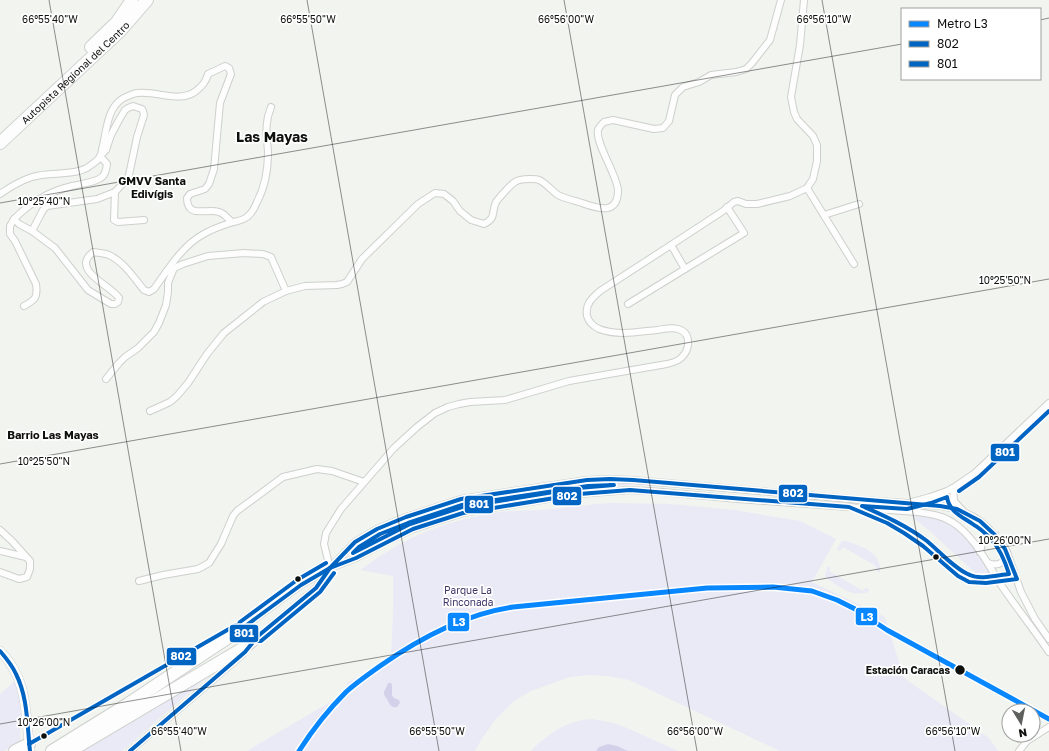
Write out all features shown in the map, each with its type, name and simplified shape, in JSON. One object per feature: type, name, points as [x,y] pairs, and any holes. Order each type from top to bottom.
[{"type":"highway","name":"Autopista Regional del Centro","points":[[0,132],[79,60],[117,22],[132,0]]},
{"type":"highway","name":"Autopista Regional del Centro","points":[[0,143],[120,31],[147,0]]},
{"type":"highway","points":[[52,751],[128,704],[244,627]]},
{"type":"highway","points":[[70,751],[242,649],[258,636]]},
{"type":"highway","points":[[15,751],[31,749]]},
{"type":"street","points":[[150,411],[170,402],[177,396],[224,333],[263,302],[286,291],[305,286],[337,285],[347,282],[362,259],[418,204],[435,194],[444,194],[453,201],[460,211],[471,220],[484,224],[490,222],[496,202],[514,182],[522,179],[540,180],[559,195],[594,207],[606,208],[613,206],[617,200],[618,189],[598,138],[598,129],[604,122],[613,120],[654,129],[663,128],[669,121],[676,95],[683,87],[699,82],[712,75],[736,72],[746,69],[752,63],[770,40],[781,0]]},
{"type":"street","points":[[330,568],[324,544],[326,533],[341,509],[394,448],[417,427],[435,414],[448,407],[470,402],[505,400],[569,381],[661,365],[675,362],[680,359],[688,348],[689,342],[688,336],[682,330],[672,328],[618,334],[595,327],[590,323],[587,308],[591,298],[600,290],[723,211],[734,202],[738,201],[746,204],[757,204],[784,198],[807,188],[813,178],[817,161],[817,145],[813,136],[797,119],[791,97],[800,44],[804,0]]},
{"type":"street","points":[[100,156],[108,121],[113,108],[123,98],[136,93],[146,92],[182,97],[192,94],[202,86],[206,81],[208,74],[225,66],[229,68],[231,74],[220,103],[214,169],[209,184],[205,189],[190,194],[187,198],[187,203],[190,208],[195,211],[217,211],[232,222]]},
{"type":"street","points":[[0,194],[10,187],[32,177],[54,173],[72,173],[84,170],[91,166],[106,150],[118,120],[125,110],[133,106],[144,111],[129,175],[115,192],[97,199],[47,206],[32,231]]},
{"type":"street","points":[[14,219],[55,248],[88,290],[110,304],[116,304],[118,302],[119,298],[116,293],[96,278],[87,268],[86,260],[93,252],[108,255],[116,259],[144,290],[149,292],[154,289],[175,259],[192,242],[202,235],[248,217],[258,202],[265,182],[268,164],[266,131],[270,107]]},
{"type":"street","points":[[24,306],[34,300],[37,295],[36,284],[15,241],[10,234],[10,226],[14,219],[24,209],[44,196],[63,189],[98,180],[106,171],[107,164],[100,156]]},
{"type":"street","points":[[807,188],[854,264]]},
{"type":"street","points":[[115,192],[114,220],[118,222],[144,220]]},
{"type":"street","points":[[824,215],[859,204]]},
{"type":"street","points":[[628,304],[744,233],[727,207]]},
{"type":"street","points":[[671,245],[685,269]]},
{"type":"street","points":[[166,272],[208,256],[244,253],[263,254],[271,258],[286,291]]},
{"type":"street","points":[[106,379],[125,357],[138,348],[154,332],[166,305],[168,283],[174,268]]},
{"type":"street","points":[[906,503],[930,497],[953,488],[976,473],[1049,403]]},
{"type":"street","points":[[139,581],[198,569],[209,563],[221,544],[233,516],[237,511],[282,477],[316,469],[332,471],[364,482]]},
{"type":"street","points":[[130,751],[245,652],[258,636],[316,588],[330,568],[355,542],[377,529],[406,517],[461,499],[587,480],[633,480],[906,503],[957,509],[980,521],[1002,544],[1007,552],[1021,592],[1035,619],[1049,639]]},
{"type":"street","points":[[953,488],[954,501],[963,512]]},
{"type":"street","points":[[258,636],[244,627],[292,592],[330,568],[356,558],[413,530],[463,513],[579,494],[630,490],[917,512],[938,516],[949,520],[966,533],[1049,652]]},
{"type":"street","points":[[0,530],[30,561],[30,569],[27,577],[19,579],[0,572]]},
{"type":"street","points":[[980,552],[982,543],[986,536],[991,534],[995,535]]},
{"type":"street","points":[[0,551],[26,557]]},
{"type":"street","points":[[988,563],[993,565],[1002,563],[1007,552]]},
{"type":"street","points":[[0,651],[11,664],[19,678],[24,698],[31,749]]},
{"type":"street","points":[[1019,751],[1027,741],[1049,728]]},
{"type":"green space","points":[[618,483],[655,484],[676,487],[634,485],[596,488],[518,500],[508,495],[572,486]]},
{"type":"green space","name":"Parque La Rinconada","points":[[612,503],[670,504],[734,510],[800,521],[836,539],[812,582],[885,617],[904,678],[989,738],[998,751],[780,751],[629,680],[608,676],[589,675],[570,677],[531,691],[514,701],[496,719],[475,751],[247,751],[342,695],[348,682],[364,674],[391,656],[393,576],[360,570],[374,560],[418,535],[468,518],[505,511],[542,510]]},
{"type":"green space","points":[[911,516],[939,519],[956,529],[972,545],[995,580],[982,579],[932,533]]},
{"type":"green space","points":[[842,541],[862,547],[874,554],[879,562],[880,572],[877,572],[876,566],[843,547],[840,551],[837,549]]},
{"type":"green space","points":[[828,566],[831,568],[829,571],[863,591],[865,588],[869,589],[868,592],[856,593],[840,587],[825,577]]},
{"type":"green space","points":[[214,671],[122,751],[80,751]]},
{"type":"green space","points":[[17,679],[21,715],[20,741],[4,751],[0,751],[0,694]]},
{"type":"green space","points":[[592,719],[614,723],[678,751],[531,751],[558,729],[575,722]]},
{"type":"shaded area","points":[[388,683],[391,683],[392,685],[392,695],[394,698],[399,700],[400,703],[397,707],[390,705],[384,695]]},
{"type":"shaded area","points":[[608,744],[628,751],[596,751],[599,747]]},
{"type":"metro line","name":"L3","points":[[299,751],[315,727],[354,685],[411,646],[460,621],[495,610],[513,607],[707,588],[773,587],[812,591],[837,600],[855,609],[887,630],[1049,719]]},
{"type":"transit line","name":"801","points":[[959,491],[979,477],[1049,411]]},
{"type":"transit line","name":"802","points":[[610,479],[940,506],[957,509],[980,521],[995,535],[1005,549],[1017,579],[986,583],[969,582],[958,576],[923,546],[904,533],[887,523],[849,507],[630,490],[579,494],[463,513],[413,529],[356,558],[330,568],[355,542],[377,529],[406,517],[461,499],[587,480],[610,479]]},
{"type":"transit line","name":"801","points":[[614,485],[578,488],[462,507],[410,524],[353,553],[359,547],[380,534],[462,505],[588,486],[614,485]]},
{"type":"transit line","name":"801","points":[[947,497],[951,507],[961,517],[981,529],[994,543],[1002,555],[1009,574],[979,577],[965,573],[953,565],[927,541],[912,531],[862,506],[907,509],[947,497]]},
{"type":"transit line","name":"801","points":[[326,563],[297,580],[240,622],[238,626],[239,630],[255,641],[261,641],[320,592],[334,573]]},
{"type":"transit line","name":"802","points":[[29,744],[236,625],[244,627],[301,585],[330,568]]},
{"type":"transit line","name":"802","points":[[130,751],[245,652],[258,636],[316,588],[330,568]]},
{"type":"transit line","name":"802","points":[[0,651],[9,662],[23,692],[30,751]]},
{"type":"place","name":"Estación Caracas","points":[[960,670]]},
{"type":"district","name":"Las Mayas","points":[[272,137]]},
{"type":"district","name":"GMVV Santa Edivígis","points":[[152,187]]},
{"type":"district","name":"Barrio Las Mayas","points":[[53,435]]}]
